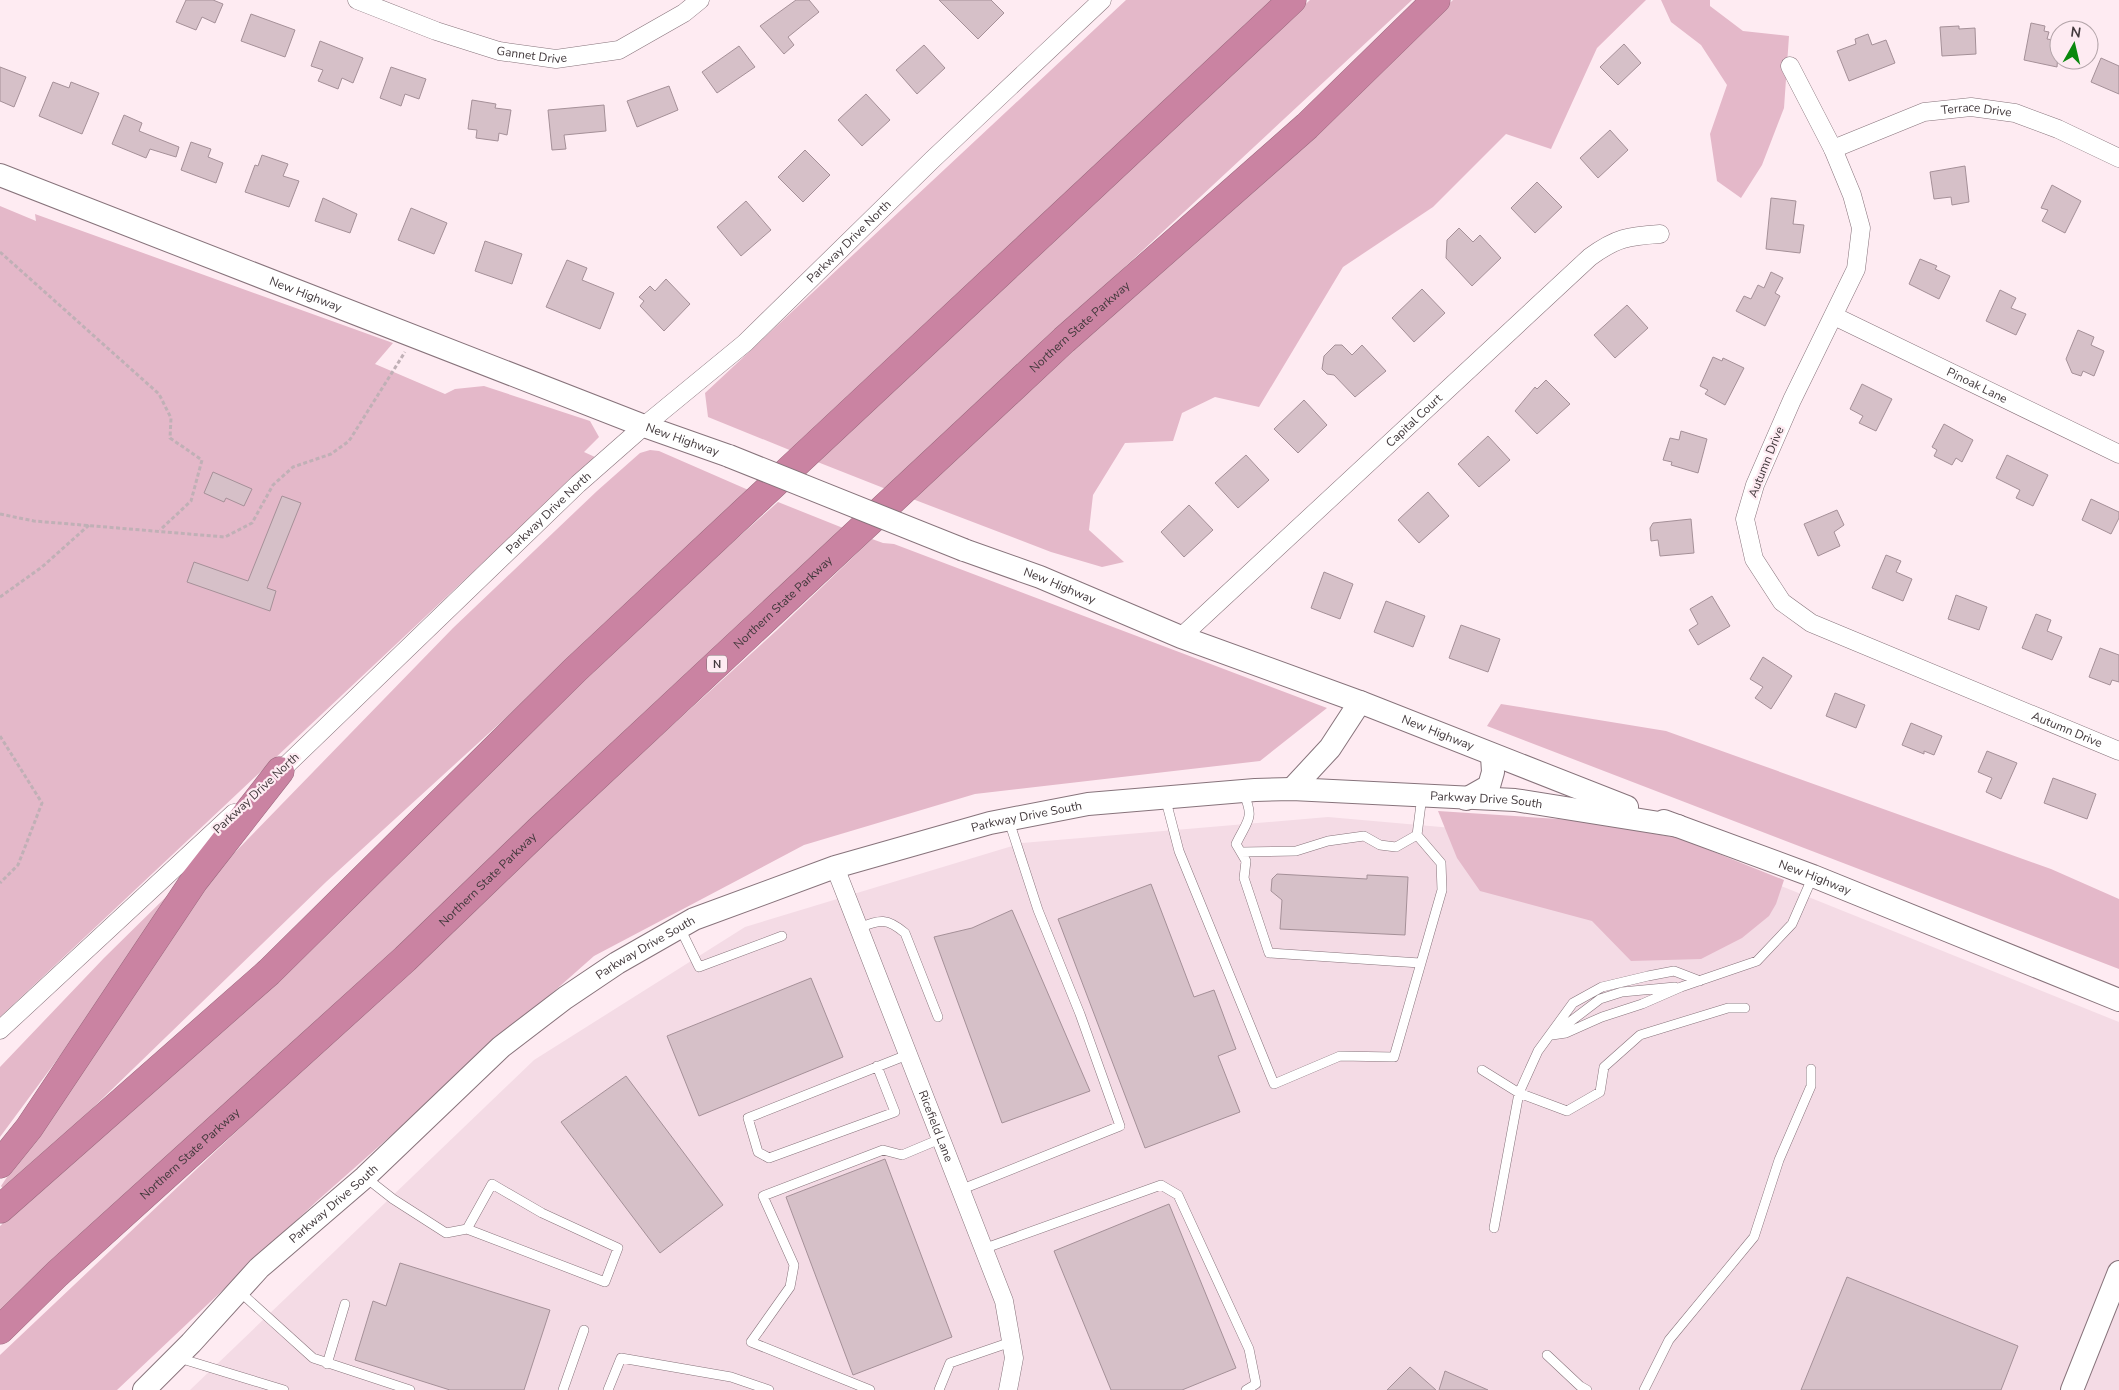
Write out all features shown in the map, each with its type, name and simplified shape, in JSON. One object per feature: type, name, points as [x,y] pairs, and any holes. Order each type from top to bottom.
[{"type":"highway","points":[[0,1209],[268,972],[575,670],[1292,0]]},
{"type":"highway","name":"Northern State Parkway","points":[[0,1330],[57,1274],[405,959],[539,830],[1064,340],[1308,126],[1436,0]]},
{"type":"highway","points":[[0,1164],[29,1128],[194,881],[280,772]]},
{"type":"street","name":"Gannet Drive","points":[[357,0],[436,31],[499,52],[556,59],[619,50],[684,14],[700,0]]},
{"type":"street","name":"Parkway Drive North","points":[[0,1030],[280,772],[578,484],[644,426],[745,343],[932,160],[1102,0]]},
{"type":"street","name":"Autumn Drive","points":[[1790,66],[1833,149],[1852,195],[1861,228],[1856,269],[1792,400],[1758,476],[1745,519],[1754,559],[1782,602],[1811,623],[2119,751]]},
{"type":"street","name":"Terrace Drive","points":[[1833,149],[1924,112],[1971,107],[2015,113],[2058,129],[2119,158]]},
{"type":"street","name":"New Highway","points":[[0,175],[644,426],[729,456],[964,550],[1040,577],[1181,637],[1360,702],[1492,756],[1813,876],[2119,1000]]},
{"type":"street","name":"Capital Court","points":[[1181,637],[1590,257],[1609,243],[1632,236],[1660,234]]},
{"type":"street","name":"Pinoak Lane","points":[[1834,316],[2119,454]]},
{"type":"street","points":[[1292,789],[1330,748],[1360,702]]},
{"type":"street","points":[[1466,799],[1489,786],[1493,772],[1492,756]]},
{"type":"street","name":"Parkway Drive South","points":[[144,1390],[259,1268],[365,1177],[501,1047],[595,978],[694,919],[835,867],[911,843],[1088,804],[1242,791],[1292,789],[1515,800],[1678,826]]},
{"type":"street","name":"Ricefield Lane","points":[[835,867],[1004,1301],[1014,1358],[1008,1390]]},
{"type":"street","points":[[2072,1390],[2119,1272]]},
{"type":"lane","points":[[1242,791],[1250,808],[1251,816],[1236,844],[1246,861],[1244,878],[1269,953],[1420,963]]},
{"type":"lane","points":[[1165,797],[1179,851],[1274,1084],[1340,1056],[1394,1056],[1442,890],[1441,863],[1418,835],[1422,795]]},
{"type":"lane","points":[[960,1190],[1120,1126],[1080,1014],[1038,910],[1009,820]]},
{"type":"lane","points":[[1241,852],[1296,850],[1328,841],[1364,836],[1380,845],[1396,847],[1418,835]]},
{"type":"lane","points":[[1552,1035],[1566,1033],[1681,987],[1757,961],[1792,924],[1813,876]]},
{"type":"lane","points":[[858,928],[880,920],[893,924],[904,933],[938,1017]]},
{"type":"lane","points":[[680,928],[699,966],[782,936]]},
{"type":"lane","points":[[1494,1228],[1520,1093],[1538,1051],[1552,1035],[1573,1003],[1602,987],[1674,971],[1700,980]]},
{"type":"lane","points":[[1552,1035],[1600,999],[1622,992],[1681,987]]},
{"type":"lane","points":[[1482,1070],[1520,1093],[1568,1111],[1600,1092],[1604,1067],[1640,1035],[1728,1008],[1745,1008]]},
{"type":"lane","points":[[877,1066],[895,1112],[769,1158],[758,1152],[748,1118],[877,1066],[908,1054]]},
{"type":"lane","points":[[1644,1390],[1669,1340],[1754,1237],[1779,1160],[1811,1086],[1811,1069]]},
{"type":"lane","points":[[870,1390],[843,1381],[751,1342],[790,1287],[794,1265],[763,1196],[883,1150],[902,1155],[940,1139]]},
{"type":"lane","points":[[365,1177],[393,1199],[446,1233],[467,1229],[605,1282],[618,1248],[542,1213],[492,1184],[467,1229]]},
{"type":"lane","points":[[983,1249],[1161,1185],[1178,1195],[1248,1349],[1256,1384],[1246,1390]]},
{"type":"lane","points":[[239,1291],[313,1358],[410,1390]]},
{"type":"lane","points":[[328,1364],[345,1304]]},
{"type":"lane","points":[[564,1390],[584,1330]]},
{"type":"lane","points":[[939,1390],[950,1363],[1011,1342]]},
{"type":"lane","points":[[1547,1355],[1580,1386],[1587,1390]]},
{"type":"lane","points":[[177,1357],[284,1390]]},
{"type":"lane","points":[[608,1390],[621,1358],[731,1376],[769,1390]]},
{"type":"path","points":[[0,252],[158,394],[171,418],[170,438],[202,460],[192,501],[160,530]]},
{"type":"path","points":[[0,514],[34,521],[160,530],[225,537],[252,524],[273,484],[293,467],[331,454],[350,441],[415,336]]},
{"type":"path","points":[[0,597],[42,567],[89,525]]},
{"type":"path","points":[[0,736],[42,803],[18,865],[0,883]]},
{"type":"shaded area","points":[[1126,0],[1273,0],[792,451],[708,417],[705,393]]},
{"type":"shaded area","points":[[1310,0],[1412,0],[886,489],[815,461]]},
{"type":"shaded area","points":[[1453,0],[1646,0],[1597,48],[1551,149],[1506,134],[1433,207],[1343,267],[1259,407],[1215,397],[1182,413],[1173,441],[1125,443],[1093,495],[1089,530],[1124,562],[1102,567],[1051,552],[910,498],[1267,176]]},
{"type":"shaded area","points":[[1661,0],[1710,0],[1710,6],[1743,31],[1789,36],[1784,108],[1762,165],[1741,198],[1717,181],[1710,134],[1727,85],[1701,45],[1671,22]]},
{"type":"shaded area","points":[[0,206],[36,221],[35,214],[393,343],[375,364],[445,394],[455,389],[484,386],[590,421],[599,437],[584,452],[595,457],[0,1017]]},
{"type":"shaded area","points":[[650,450],[659,451],[753,492],[326,882],[6,1192],[1,1186],[146,969],[209,879],[453,628],[597,491],[640,453]]},
{"type":"shaded area","points":[[778,502],[848,530],[290,1051],[0,1316],[0,1226],[364,887],[586,673]]},
{"type":"shaded area","points":[[872,539],[894,544],[1327,708],[1260,761],[975,794],[804,845],[594,956],[317,1201],[117,1390],[0,1390],[0,1355],[512,871],[776,631]]},
{"type":"shaded area","points":[[1501,704],[1666,731],[2051,869],[2119,899],[2119,969],[1487,726]]},
{"type":"shaded area","points":[[1438,811],[1573,820],[1679,838],[1784,880],[1776,904],[1769,916],[1742,938],[1701,959],[1631,961],[1592,921],[1480,891],[1457,858]]},
{"type":"shaded area","points":[[1328,817],[1689,849],[2119,1022],[2119,1390],[190,1390],[534,1060],[745,927],[1022,843]]},
{"type":"shaded area","points":[[169,894],[169,908],[0,1137],[0,1067],[104,958]]},
{"type":"building","points":[[186,0],[213,0],[223,4],[215,23],[202,17],[196,30],[176,22]]},
{"type":"building","points":[[796,0],[809,0],[819,12],[788,37],[794,45],[784,54],[760,26]]},
{"type":"building","points":[[939,0],[991,0],[1004,13],[978,39]]},
{"type":"building","points":[[251,14],[295,30],[285,57],[241,41]]},
{"type":"building","points":[[2031,23],[2045,26],[2044,31],[2049,32],[2047,39],[2049,39],[2049,65],[2024,60]]},
{"type":"building","points":[[1959,26],[1959,29],[1975,28],[1976,54],[1942,56],[1940,27]]},
{"type":"building","points":[[1868,34],[1872,45],[1886,40],[1895,63],[1849,81],[1837,51],[1856,44],[1855,39]]},
{"type":"building","points":[[320,41],[363,58],[353,83],[342,78],[338,89],[318,81],[323,70],[311,66]]},
{"type":"building","points":[[1624,44],[1641,63],[1618,85],[1600,67]]},
{"type":"building","points":[[924,45],[945,68],[917,94],[896,70]]},
{"type":"building","points":[[739,46],[755,67],[717,93],[702,72]]},
{"type":"building","points":[[2101,58],[2119,66],[2119,94],[2091,82],[2096,70],[2099,70]]},
{"type":"building","points":[[0,67],[26,77],[14,107],[0,101]]},
{"type":"building","points":[[391,67],[426,79],[419,99],[405,94],[401,106],[380,98]]},
{"type":"building","points":[[53,82],[69,88],[71,82],[99,93],[82,134],[39,116]]},
{"type":"building","points":[[669,86],[678,110],[637,127],[627,101]]},
{"type":"building","points":[[866,94],[890,120],[862,146],[838,120]]},
{"type":"building","points":[[472,100],[496,104],[495,108],[511,110],[507,135],[499,133],[498,141],[476,138],[477,130],[468,129]]},
{"type":"building","points":[[604,105],[606,131],[564,135],[566,149],[552,150],[548,110]]},
{"type":"building","points":[[124,115],[142,123],[139,131],[179,147],[176,157],[150,149],[146,158],[112,144]]},
{"type":"building","points":[[1610,130],[1628,150],[1598,178],[1580,158]]},
{"type":"building","points":[[191,142],[211,149],[208,157],[223,163],[216,183],[181,170]]},
{"type":"building","points":[[805,150],[830,175],[803,202],[778,177]]},
{"type":"building","points":[[262,155],[288,164],[283,176],[299,181],[289,207],[245,192],[255,165],[258,166]]},
{"type":"building","points":[[1965,166],[1969,202],[1952,205],[1951,197],[1934,199],[1930,172]]},
{"type":"building","points":[[1537,182],[1562,207],[1535,233],[1511,208]]},
{"type":"building","points":[[2052,185],[2081,201],[2065,233],[2042,221],[2048,210],[2041,208]]},
{"type":"building","points":[[323,198],[357,214],[350,233],[315,221]]},
{"type":"building","points":[[1771,198],[1796,201],[1793,224],[1804,225],[1800,253],[1766,249]]},
{"type":"building","points":[[746,201],[771,230],[741,256],[717,227]]},
{"type":"building","points":[[411,208],[447,223],[434,254],[398,240]]},
{"type":"building","points":[[1459,228],[1473,242],[1480,235],[1501,258],[1472,286],[1446,258],[1447,240]]},
{"type":"building","points":[[485,241],[522,254],[512,284],[475,271]]},
{"type":"building","points":[[1920,259],[1937,266],[1935,269],[1950,276],[1939,299],[1909,284]]},
{"type":"building","points":[[567,260],[587,268],[582,280],[614,293],[600,329],[546,307]]},
{"type":"building","points":[[1771,272],[1783,278],[1775,293],[1780,296],[1765,326],[1736,311],[1744,296],[1751,299],[1758,285],[1764,288]]},
{"type":"building","points":[[666,279],[690,304],[664,331],[640,306],[644,301],[639,297],[650,286],[655,291]]},
{"type":"building","points":[[1422,289],[1445,313],[1414,342],[1392,318]]},
{"type":"building","points":[[2000,290],[2016,298],[2011,308],[2026,314],[2016,335],[1986,321]]},
{"type":"building","points":[[1627,305],[1648,328],[1615,358],[1594,335]]},
{"type":"building","points":[[2078,330],[2094,337],[2091,345],[2104,351],[2094,376],[2083,371],[2081,376],[2072,373],[2066,359]]},
{"type":"building","points":[[1335,345],[1342,345],[1352,355],[1362,345],[1386,371],[1355,397],[1334,375],[1327,374],[1322,369],[1324,356]]},
{"type":"building","points":[[1713,357],[1722,361],[1723,358],[1744,368],[1725,405],[1705,394],[1708,390],[1700,386]]},
{"type":"building","points":[[1546,380],[1570,404],[1537,434],[1515,411],[1535,387],[1537,389]]},
{"type":"building","points":[[1862,384],[1892,399],[1876,431],[1859,423],[1863,416],[1850,409]]},
{"type":"building","points":[[1304,400],[1327,425],[1298,453],[1274,429]]},
{"type":"building","points":[[1944,424],[1973,440],[1962,462],[1956,458],[1952,465],[1934,456],[1937,450],[1932,447]]},
{"type":"building","points":[[1681,431],[1707,439],[1698,473],[1671,465],[1672,462],[1663,460],[1670,438],[1679,440]]},
{"type":"building","points":[[1488,436],[1510,460],[1479,487],[1458,464]]},
{"type":"building","points":[[1246,455],[1269,480],[1238,508],[1215,483]]},
{"type":"building","points":[[2007,455],[2048,475],[2033,506],[2016,498],[2020,490],[1996,478]]},
{"type":"building","points":[[213,472],[252,489],[244,506],[226,498],[224,502],[204,493]]},
{"type":"building","points":[[1428,492],[1449,516],[1419,543],[1398,520]]},
{"type":"building","points":[[282,496],[301,503],[267,588],[276,591],[270,611],[187,582],[194,562],[248,581]]},
{"type":"building","points":[[2091,499],[2119,512],[2119,518],[2111,534],[2082,520]]},
{"type":"building","points":[[1189,505],[1213,530],[1184,557],[1161,532]]},
{"type":"building","points":[[1837,510],[1844,525],[1834,532],[1840,546],[1818,556],[1804,524]]},
{"type":"building","points":[[1691,519],[1694,553],[1660,556],[1658,540],[1651,541],[1650,528],[1653,523]]},
{"type":"building","points":[[1886,555],[1901,561],[1896,572],[1912,579],[1903,601],[1872,588]]},
{"type":"building","points":[[1324,572],[1353,584],[1340,619],[1311,608]]},
{"type":"building","points":[[1956,595],[1987,607],[1979,630],[1948,619]]},
{"type":"building","points":[[1712,596],[1730,626],[1698,645],[1689,630],[1698,624],[1690,609]]},
{"type":"building","points":[[1386,601],[1425,616],[1413,647],[1374,632]]},
{"type":"building","points":[[2036,614],[2051,620],[2047,631],[2062,637],[2052,660],[2022,648]]},
{"type":"building","points":[[1461,625],[1500,639],[1488,672],[1449,658]]},
{"type":"building","points":[[2100,648],[2119,655],[2119,682],[2112,680],[2110,685],[2089,677]]},
{"type":"building","points":[[1763,657],[1792,676],[1771,709],[1755,698],[1763,687],[1750,679]]},
{"type":"building","points":[[1835,693],[1865,705],[1856,728],[1826,716]]},
{"type":"building","points":[[1911,723],[1942,736],[1934,755],[1924,751],[1924,754],[1902,745]]},
{"type":"building","points":[[1987,751],[2017,763],[2001,799],[1986,792],[1992,778],[1978,772]]},
{"type":"building","points":[[2053,778],[2096,794],[2087,819],[2044,803]]},
{"type":"building","points":[[1277,874],[1367,879],[1367,875],[1408,877],[1405,935],[1280,929],[1282,900],[1271,891],[1272,879]]},
{"type":"building","points":[[1151,884],[1194,997],[1214,990],[1236,1049],[1218,1056],[1240,1112],[1145,1148],[1058,919]]},
{"type":"building","points":[[1012,910],[1090,1091],[1002,1123],[934,937],[972,928]]},
{"type":"building","points":[[811,978],[843,1057],[699,1116],[667,1036]]},
{"type":"building","points":[[626,1076],[723,1205],[660,1253],[561,1122]]},
{"type":"building","points":[[885,1159],[952,1337],[853,1375],[786,1197]]},
{"type":"building","points":[[1169,1204],[1236,1368],[1182,1390],[1111,1390],[1054,1251]]},
{"type":"building","points":[[400,1263],[550,1310],[524,1390],[450,1390],[355,1360],[373,1301],[386,1306]]},
{"type":"building","points":[[1847,1277],[2018,1346],[2001,1390],[1801,1390]]},
{"type":"building","points":[[1410,1367],[1436,1390],[1387,1390]]},
{"type":"building","points":[[1445,1371],[1488,1390],[1439,1390]]}]
